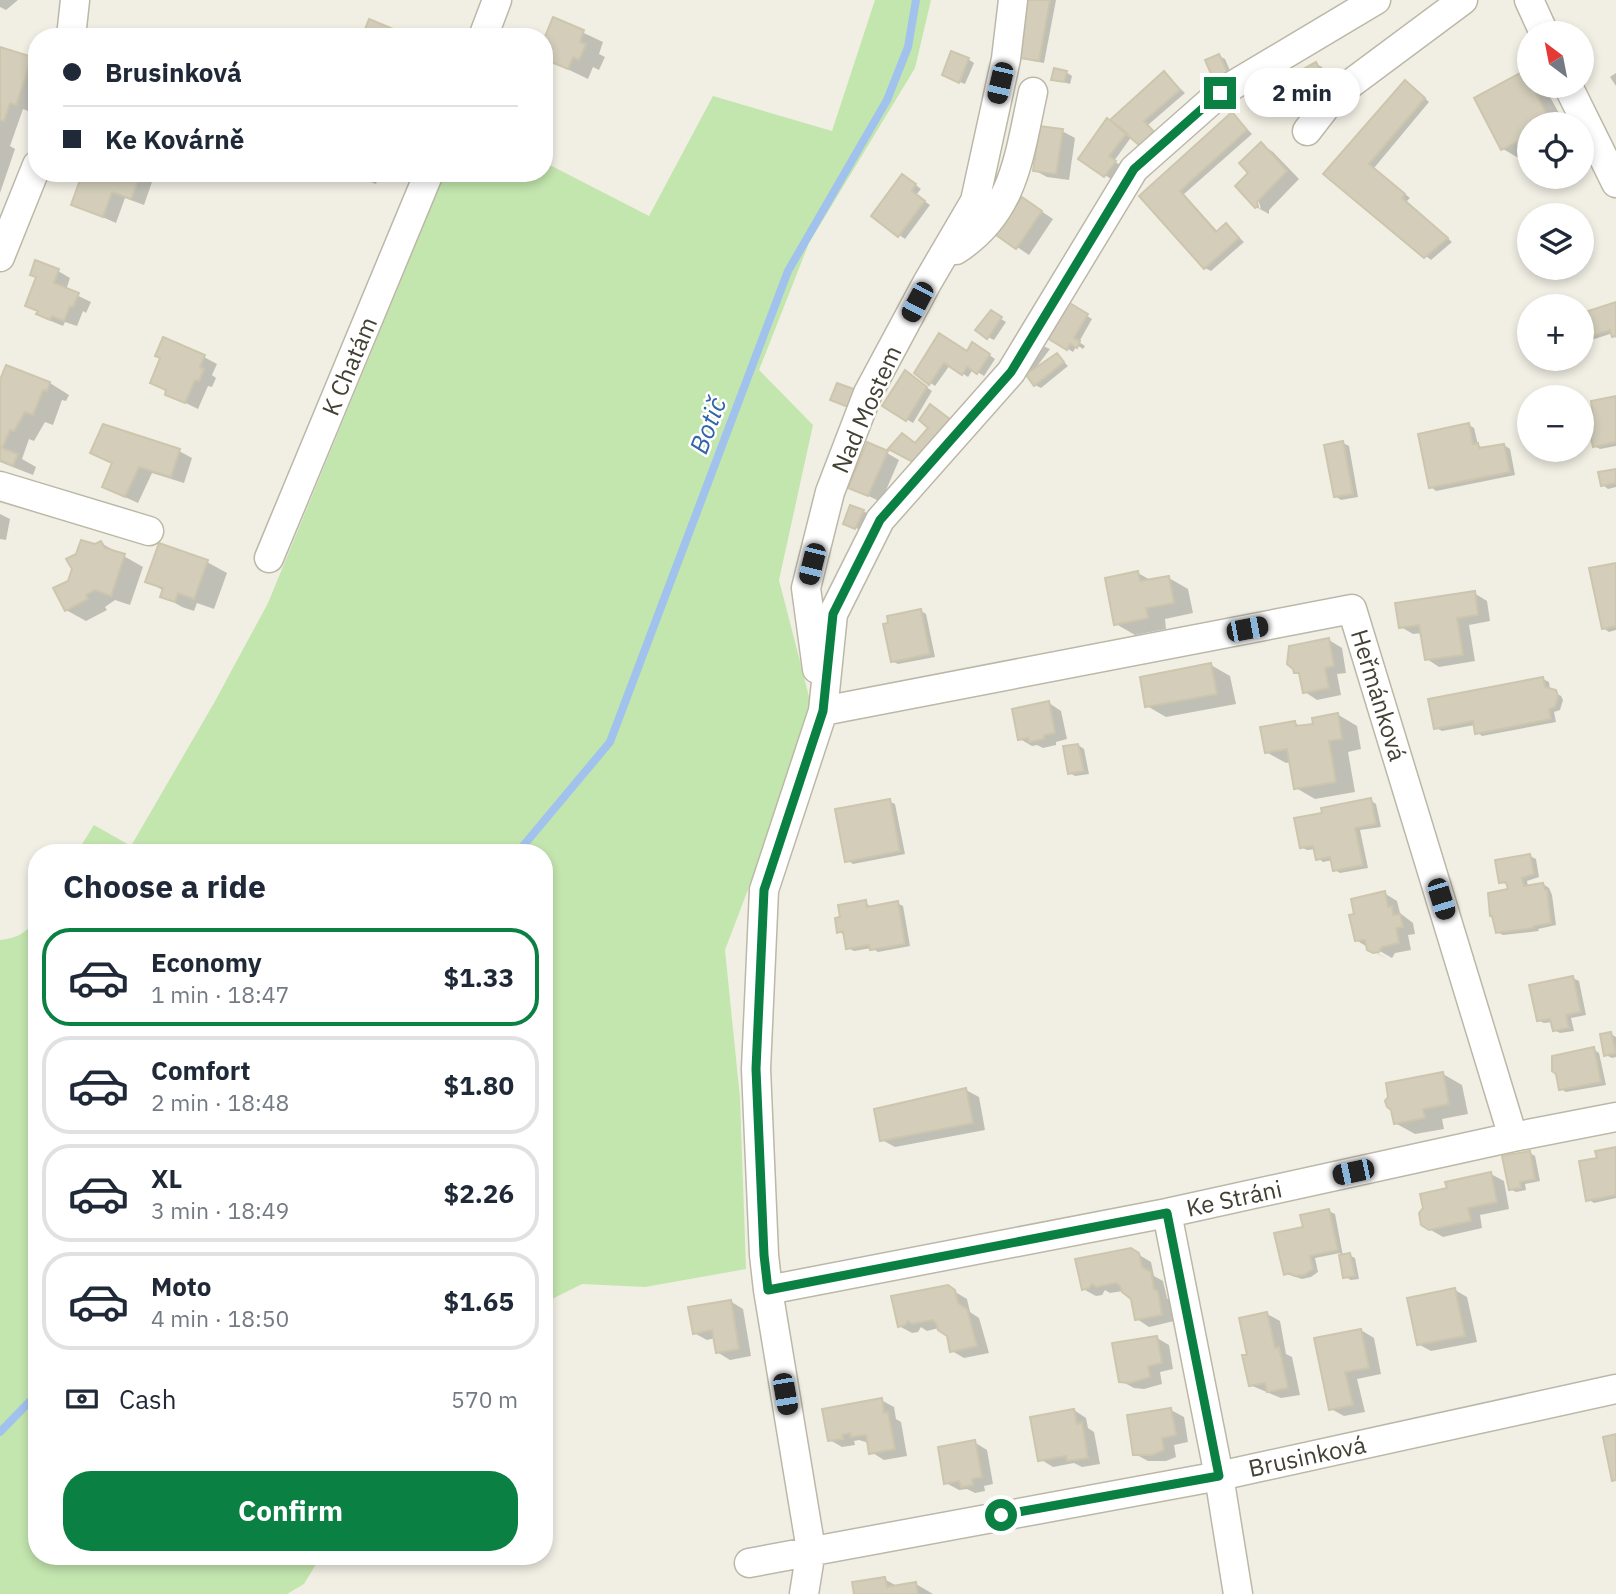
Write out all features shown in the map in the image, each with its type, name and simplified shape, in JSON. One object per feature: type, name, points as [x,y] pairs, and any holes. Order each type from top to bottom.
[{"type":"street","points":[[72,28],[75,0]]},
{"type":"street","points":[[486,28],[497,0]]},
{"type":"street","name":"Nad Mostem","points":[[823,711],[806,588],[830,492],[868,393],[939,261],[975,201],[1006,60],[1013,0]]},
{"type":"street","points":[[804,1594],[811,1550],[768,1290],[756,1069],[764,890],[823,711],[833,614],[880,520],[1011,372],[1134,169],[1220,93],[1376,0]]},
{"type":"street","points":[[1307,131],[1334,96],[1463,0]]},
{"type":"street","points":[[1529,0],[1539,21]]},
{"type":"street","points":[[939,261],[967,243],[1001,206],[1014,178],[1033,92]]},
{"type":"street","points":[[1574,98],[1616,183]]},
{"type":"street","points":[[0,257],[30,182]]},
{"type":"street","name":"K Chatám","points":[[269,558],[425,182]]},
{"type":"street","points":[[0,486],[149,531]]},
{"type":"street","name":"Heřmánková","points":[[823,711],[1352,609],[1513,1137]]},
{"type":"street","name":"Ke Stráni","points":[[768,1290],[1167,1213],[1616,1117]]},
{"type":"street","points":[[1167,1213],[1219,1476],[1238,1594]]},
{"type":"street","name":"Brusinková","points":[[749,1563],[1219,1476],[1616,1389]]},
{"type":"green space","points":[[875,0],[931,0],[915,68],[809,243],[759,370],[813,425],[779,580],[814,716],[725,950],[740,1098],[746,1269],[645,1287],[582,1284],[553,1298],[553,844],[132,844],[268,603],[441,182],[553,182],[553,167],[649,216],[713,96],[832,131]]},
{"type":"green space","points":[[94,825],[127,844],[82,844]]},
{"type":"green space","points":[[28,929],[28,1565],[316,1565],[304,1584],[287,1594],[0,1594],[0,940],[21,934]]},
{"type":"building","points":[[1025,0],[1050,0],[1039,61],[1015,57]]},
{"type":"building","points":[[553,17],[584,30],[580,42],[586,44],[579,60],[573,57],[568,69],[553,63],[553,28],[548,28]]},
{"type":"building","points":[[369,19],[390,28],[366,28]]},
{"type":"building","points":[[0,47],[28,56],[28,69],[16,105],[10,103],[4,121],[0,120]]},
{"type":"building","points":[[951,51],[969,58],[959,83],[942,75]]},
{"type":"building","points":[[1219,54],[1229,76],[1212,87],[1207,78],[1212,76],[1205,60]]},
{"type":"building","points":[[1316,62],[1322,74],[1306,82],[1300,71]]},
{"type":"building","points":[[1054,68],[1067,71],[1064,82],[1051,80]]},
{"type":"building","points":[[1164,71],[1180,90],[1144,121],[1155,133],[1140,146],[1110,120]]},
{"type":"building","points":[[1517,75],[1517,98],[1538,98],[1546,112],[1517,112],[1517,142],[1501,150],[1474,98]]},
{"type":"building","points":[[1405,80],[1425,98],[1369,164],[1405,194],[1402,198],[1448,238],[1424,258],[1323,174]]},
{"type":"building","points":[[1232,112],[1247,130],[1180,191],[1216,232],[1226,223],[1239,238],[1204,269],[1139,196]]},
{"type":"building","points":[[1107,118],[1127,133],[1109,156],[1116,161],[1104,177],[1078,159]]},
{"type":"building","points":[[1039,126],[1063,129],[1056,174],[1033,171]]},
{"type":"building","points":[[1261,142],[1287,171],[1257,202],[1258,206],[1255,208],[1235,186],[1248,173],[1239,163]]},
{"type":"building","points":[[902,174],[916,184],[912,191],[925,201],[898,237],[871,216]]},
{"type":"building","points":[[79,182],[138,182],[131,199],[112,192],[103,217],[71,205]]},
{"type":"building","points":[[1022,197],[1042,211],[1016,249],[996,235]]},
{"type":"building","points":[[35,260],[59,269],[54,283],[79,293],[64,321],[52,316],[50,320],[25,306],[36,277],[30,275]]},
{"type":"building","points":[[1068,302],[1088,314],[1074,338],[1080,341],[1077,348],[1070,344],[1067,350],[1047,338]]},
{"type":"building","points":[[1616,302],[1616,336],[1612,337],[1610,330],[1594,335],[1594,309]]},
{"type":"building","points":[[991,310],[1002,317],[987,339],[975,330]]},
{"type":"building","points":[[939,333],[967,351],[972,342],[990,354],[977,374],[967,367],[962,375],[944,363],[929,385],[914,373]]},
{"type":"building","points":[[163,337],[205,355],[200,367],[204,369],[199,381],[195,380],[185,403],[165,395],[166,390],[150,383],[160,358],[155,356]]},
{"type":"building","points":[[1057,353],[1064,362],[1034,386],[1024,372],[1028,369],[1031,371]]},
{"type":"building","points":[[6,365],[50,382],[47,391],[43,390],[33,415],[25,412],[14,431],[10,430],[2,448],[18,454],[13,466],[0,460],[0,380]]},
{"type":"building","points":[[905,370],[927,387],[906,421],[882,406]]},
{"type":"building","points":[[837,383],[854,389],[848,407],[830,400]]},
{"type":"building","points":[[1616,396],[1616,442],[1594,447],[1594,400]]},
{"type":"building","points":[[930,404],[951,420],[915,463],[888,449],[902,433],[915,443],[928,428],[919,420]]},
{"type":"building","points":[[1469,423],[1473,444],[1478,443],[1479,448],[1504,444],[1510,472],[1429,488],[1418,434]]},
{"type":"building","points":[[103,424],[180,449],[171,477],[139,467],[125,497],[102,487],[112,463],[90,453]]},
{"type":"building","points":[[1343,441],[1353,494],[1334,497],[1324,445]]},
{"type":"building","points":[[867,442],[888,451],[868,496],[848,488]]},
{"type":"building","points":[[1616,469],[1616,483],[1601,486],[1598,472]]},
{"type":"building","points":[[850,505],[864,510],[855,529],[843,524]]},
{"type":"building","points":[[81,540],[95,544],[101,541],[105,548],[125,554],[111,596],[95,590],[86,595],[88,599],[65,611],[53,588],[68,581],[72,569],[66,559],[76,554]]},
{"type":"building","points":[[159,543],[208,560],[194,599],[178,593],[175,602],[160,597],[163,588],[145,582]]},
{"type":"building","points":[[1616,563],[1616,626],[1602,629],[1589,568]]},
{"type":"building","points":[[1138,571],[1140,581],[1169,576],[1174,603],[1146,608],[1148,618],[1114,625],[1105,578]]},
{"type":"building","points":[[1475,591],[1478,615],[1457,618],[1463,655],[1425,660],[1419,625],[1399,628],[1395,603]]},
{"type":"building","points":[[921,609],[930,654],[891,662],[883,624],[888,623],[887,616]]},
{"type":"building","points":[[1329,638],[1334,666],[1325,668],[1329,688],[1303,693],[1299,673],[1294,673],[1287,664],[1289,646]]},
{"type":"building","points":[[1211,663],[1217,694],[1145,707],[1140,677]]},
{"type":"building","points":[[1543,677],[1545,687],[1556,690],[1558,696],[1555,707],[1549,709],[1551,719],[1475,734],[1473,721],[1434,729],[1428,699]]},
{"type":"building","points":[[1049,701],[1055,733],[1029,742],[1028,738],[1018,740],[1012,709]]},
{"type":"building","points":[[1338,713],[1342,739],[1329,741],[1336,782],[1294,789],[1287,749],[1265,753],[1260,727],[1295,721],[1296,726],[1313,724],[1312,718]]},
{"type":"building","points":[[1078,744],[1084,771],[1068,774],[1063,746]]},
{"type":"building","points":[[1371,798],[1376,824],[1355,828],[1363,865],[1333,871],[1330,857],[1316,860],[1313,846],[1300,848],[1294,818],[1322,813],[1321,808]]},
{"type":"building","points":[[890,799],[900,851],[845,862],[835,809]]},
{"type":"building","points":[[1530,854],[1534,874],[1522,878],[1524,886],[1543,883],[1547,890],[1551,923],[1496,933],[1490,916],[1488,893],[1508,889],[1506,882],[1499,883],[1495,860]]},
{"type":"building","points":[[1385,891],[1388,907],[1392,906],[1393,915],[1400,914],[1403,927],[1396,928],[1399,943],[1382,947],[1379,952],[1373,953],[1367,950],[1365,940],[1355,941],[1349,915],[1354,914],[1351,899]]},
{"type":"building","points":[[866,900],[867,907],[898,901],[905,944],[870,950],[869,945],[846,949],[843,931],[837,933],[835,918],[840,917],[838,905]]},
{"type":"building","points":[[1573,976],[1581,1012],[1566,1015],[1569,1028],[1553,1031],[1550,1019],[1537,1021],[1529,985]]},
{"type":"building","points":[[1611,1032],[1616,1053],[1604,1056],[1600,1034]]},
{"type":"building","points":[[1594,1047],[1601,1082],[1559,1090],[1556,1074],[1552,1071],[1552,1056]]},
{"type":"building","points":[[1443,1072],[1449,1104],[1423,1109],[1425,1118],[1394,1124],[1391,1110],[1385,1101],[1388,1097],[1386,1083]]},
{"type":"building","points":[[966,1088],[973,1123],[880,1141],[874,1109]]},
{"type":"building","points":[[1616,1147],[1616,1195],[1586,1201],[1579,1161],[1597,1158],[1595,1151]]},
{"type":"building","points":[[1530,1151],[1535,1179],[1520,1182],[1521,1188],[1509,1190],[1502,1156]]},
{"type":"building","points":[[1491,1172],[1497,1202],[1468,1208],[1471,1221],[1429,1230],[1421,1225],[1419,1213],[1423,1208],[1420,1194],[1447,1188],[1445,1182]]},
{"type":"building","points":[[1329,1209],[1338,1250],[1310,1256],[1313,1269],[1304,1275],[1284,1275],[1274,1233],[1303,1227],[1300,1215]]},
{"type":"building","points":[[1131,1248],[1139,1253],[1142,1267],[1151,1272],[1162,1315],[1135,1320],[1131,1299],[1116,1283],[1096,1287],[1092,1284],[1082,1290],[1075,1259]]},
{"type":"building","points":[[1350,1253],[1355,1276],[1343,1278],[1339,1255]]},
{"type":"building","points":[[948,1285],[955,1290],[958,1303],[967,1309],[977,1346],[950,1352],[947,1336],[938,1330],[932,1320],[912,1324],[908,1321],[898,1327],[891,1296]]},
{"type":"building","points":[[1455,1288],[1465,1336],[1417,1345],[1407,1298]]},
{"type":"building","points":[[731,1300],[739,1349],[716,1353],[712,1330],[693,1334],[688,1307]]},
{"type":"building","points":[[1267,1312],[1275,1348],[1279,1347],[1288,1388],[1267,1392],[1265,1383],[1249,1386],[1242,1355],[1247,1355],[1239,1318]]},
{"type":"building","points":[[1361,1329],[1369,1368],[1345,1372],[1353,1405],[1329,1410],[1314,1338]]},
{"type":"building","points":[[1157,1336],[1162,1363],[1148,1366],[1150,1377],[1130,1383],[1119,1382],[1112,1343]]},
{"type":"building","points":[[882,1398],[884,1413],[888,1412],[895,1449],[869,1454],[866,1435],[851,1437],[850,1433],[842,1435],[843,1439],[828,1441],[822,1409]]},
{"type":"building","points":[[1171,1408],[1176,1435],[1162,1438],[1164,1450],[1153,1455],[1133,1455],[1127,1415]]},
{"type":"building","points":[[1074,1409],[1077,1424],[1082,1422],[1088,1458],[1067,1461],[1066,1456],[1038,1461],[1030,1417]]},
{"type":"building","points":[[1616,1434],[1616,1480],[1612,1481],[1603,1437]]},
{"type":"building","points":[[975,1440],[982,1477],[972,1479],[973,1485],[961,1487],[959,1481],[944,1484],[938,1447]]},
{"type":"building","points":[[885,1577],[887,1587],[916,1582],[918,1594],[854,1594],[852,1582]]},
{"type":"waterway","name":"Botič","points":[[525,844],[610,742],[788,271],[887,100],[908,47],[916,0]]},
{"type":"waterway","name":"Botič","points":[[0,1432],[28,1403]]},
{"type":"route","points":[[1001,1515],[1219,1476],[1167,1213],[768,1290],[756,1069],[764,890],[823,711],[833,614],[880,520],[1011,372],[1134,169],[1220,93]]}]
